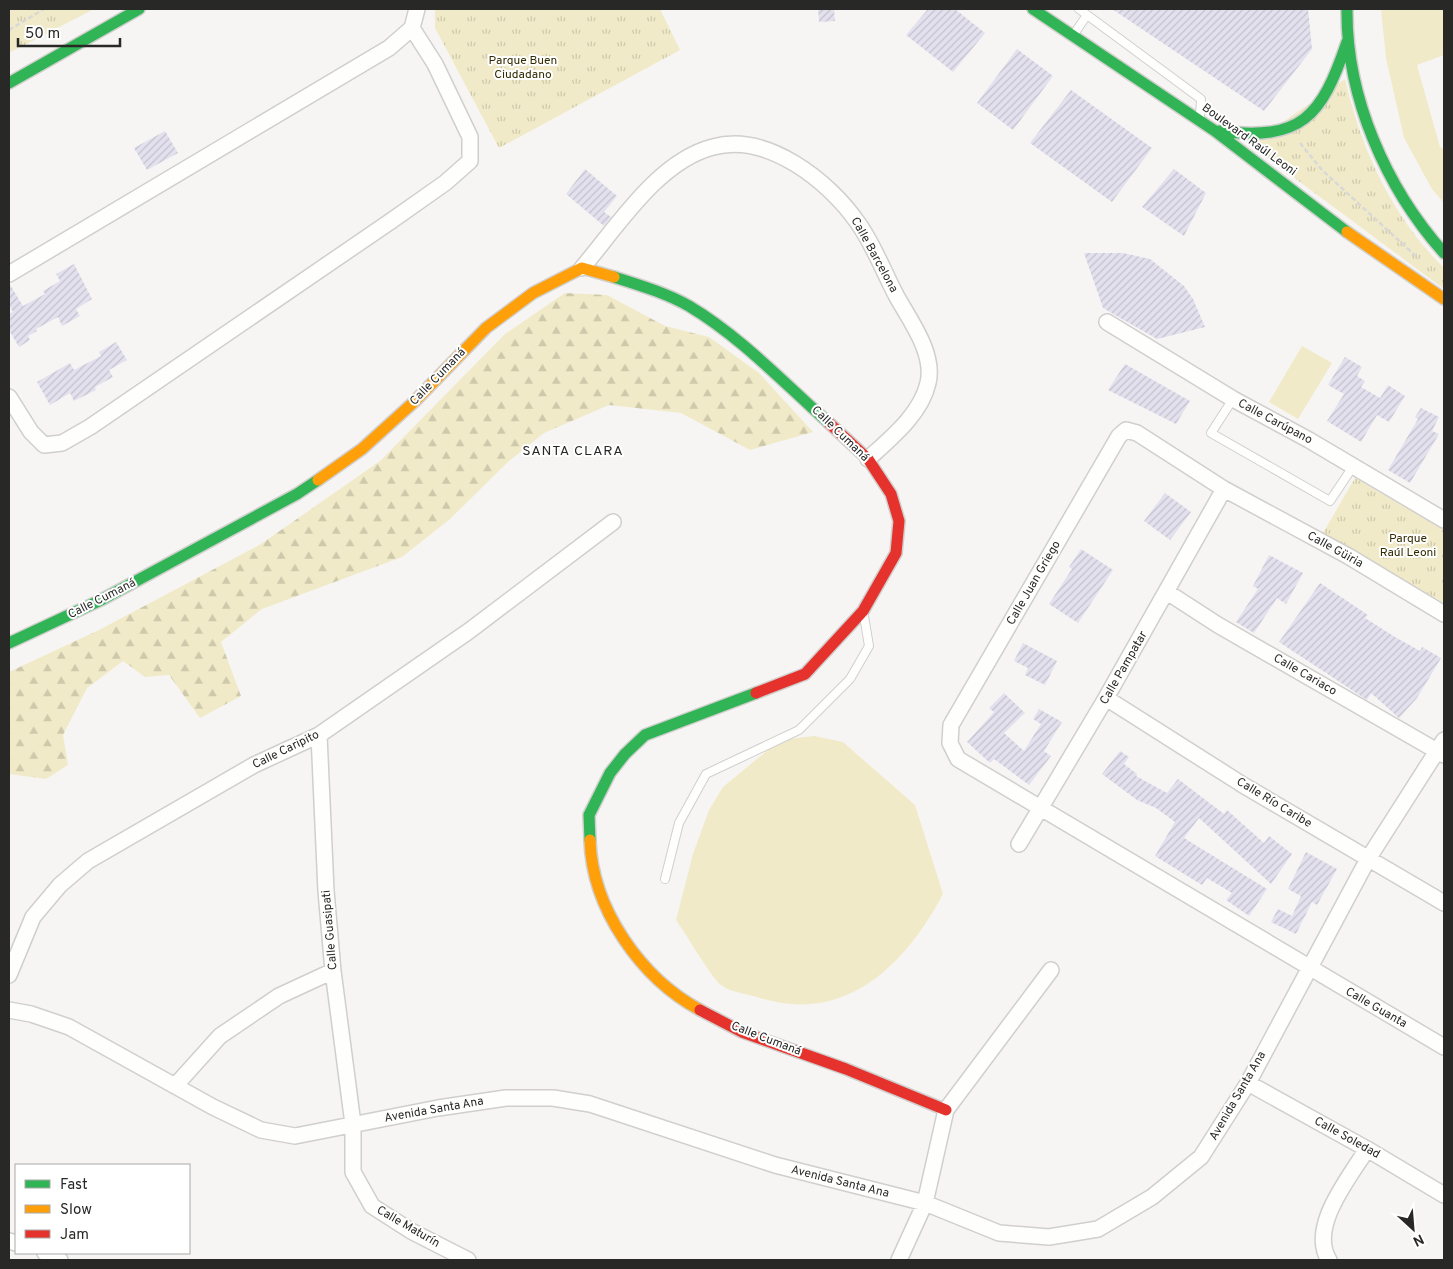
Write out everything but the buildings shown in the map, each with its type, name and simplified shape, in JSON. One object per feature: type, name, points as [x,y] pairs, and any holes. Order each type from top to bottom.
[{"type":"street","points":[[9,83],[140,9]]},
{"type":"street","points":[[9,274],[389,48],[412,28],[417,9]]},
{"type":"street","name":"Boulevard Raúl Leoni","points":[[1033,9],[1215,131],[1365,246],[1444,298]]},
{"type":"street","points":[[1347,9],[1348,42],[1370,132],[1411,210],[1444,253]]},
{"type":"street","points":[[9,397],[31,432],[44,445],[62,443],[90,427],[391,221],[445,183],[470,161],[470,137],[434,64],[412,28]]},
{"type":"street","points":[[1215,131],[1263,136],[1281,133],[1299,123],[1315,111],[1326,95],[1348,42]]},
{"type":"street","name":"Calle Barcelona","points":[[582,268],[652,185],[691,156],[713,147],[747,144],[806,170],[830,190],[859,224],[916,332],[930,364],[928,382],[922,402],[894,435],[868,459]]},
{"type":"street","name":"Calle Cumaná","points":[[9,643],[101,600],[298,494],[362,449],[415,401],[486,328],[533,293],[582,268],[637,284],[687,305],[727,331],[868,459],[891,494],[899,521],[896,553],[864,611],[805,674],[645,735],[625,754],[610,773],[590,815],[590,850],[599,891],[623,940],[659,980],[697,1008],[742,1032],[846,1069],[946,1110]]},
{"type":"street","name":"Calle Carúpano","points":[[1107,322],[1233,399],[1354,465],[1444,520]]},
{"type":"street","name":"Calle Juan Griego","points":[[1039,807],[958,759],[950,743],[951,725],[956,716],[1119,436],[1126,430],[1137,433],[1224,489]]},
{"type":"street","name":"Calle Pampatar","points":[[1019,844],[1039,807],[1106,698],[1224,489]]},
{"type":"street","name":"Calle Güiria","points":[[1224,489],[1348,556],[1444,614]]},
{"type":"street","name":"Calle Caripito","points":[[9,975],[33,917],[60,885],[88,860],[254,765],[319,735],[468,631],[612,522]]},
{"type":"street","name":"Calle Cariaco","points":[[1167,592],[1218,624],[1442,749]]},
{"type":"street","name":"Calle Río Caribe","points":[[1106,698],[1243,785],[1444,902]]},
{"type":"street","name":"Calle Guasipati","points":[[319,735],[333,971],[353,1124]]},
{"type":"street","name":"Avenida Santa Ana","points":[[9,1010],[31,1014],[69,1027],[175,1086],[261,1130],[295,1136],[353,1124],[506,1098],[553,1098],[590,1104],[775,1165],[925,1203],[999,1233],[1049,1237],[1098,1229],[1152,1197],[1202,1157],[1248,1083],[1368,859],[1442,749]]},
{"type":"street","name":"Calle Guanta","points":[[1039,807],[1444,1047]]},
{"type":"street","points":[[899,1260],[925,1203],[946,1110],[1052,970]]},
{"type":"street","points":[[175,1086],[220,1036],[279,996],[333,971]]},
{"type":"street","name":"Calle Soledad","points":[[1248,1083],[1367,1149],[1444,1195]]},
{"type":"street","name":"Calle Maturín","points":[[353,1124],[353,1172],[372,1206],[411,1231],[468,1260]]},
{"type":"street","points":[[1329,1260],[1324,1253],[1322,1230],[1337,1197],[1367,1149]]},
{"type":"street","points":[[47,1254],[60,1260]]},
{"type":"lane","points":[[1079,9],[1201,99],[1200,121]]},
{"type":"lane","points":[[1072,36],[1087,15]]},
{"type":"lane","points":[[1233,399],[1211,433],[1330,501],[1354,465]]},
{"type":"lane","points":[[665,879],[679,823],[706,774],[799,730],[850,679],[869,646],[864,611]]},
{"type":"path","points":[[9,30],[44,9]]},
{"type":"path","points":[[1300,142],[1322,170],[1424,264]]},
{"type":"green space","points":[[9,9],[94,9],[9,53]]},
{"type":"green space","name":"Parque Buen Ciudadano","points":[[435,9],[660,9],[680,50],[499,148],[435,28]]},
{"type":"green space","points":[[1381,9],[1444,9],[1444,55],[1417,65],[1440,147],[1444,149],[1444,203],[1432,189],[1404,138],[1386,58]]},
{"type":"green space","points":[[1345,79],[1360,131],[1381,181],[1409,227],[1444,268],[1444,289],[1250,145]]},
{"type":"green space","points":[[565,293],[607,295],[665,326],[709,337],[759,373],[813,432],[750,450],[681,413],[609,405],[544,433],[509,461],[450,519],[402,557],[262,609],[221,642],[241,696],[200,718],[169,675],[145,677],[123,661],[87,688],[63,735],[68,765],[46,779],[9,774],[9,672],[99,630],[261,544],[380,461],[505,334]]},
{"type":"green space","points":[[1302,346],[1332,363],[1298,419],[1269,402]]},
{"type":"green space","name":"Parque Raúl Leoni","points":[[1355,478],[1444,530],[1444,603],[1323,533]]},
{"type":"green space","points":[[814,736],[843,742],[915,805],[943,894],[928,920],[910,945],[890,966],[868,983],[844,996],[817,1003],[788,1004],[738,992],[721,985],[705,965],[676,920],[693,854],[709,810],[723,787],[780,740]]},
{"type":"traffic: fast","points":[[9,83],[139,9]]},
{"type":"traffic: fast","points":[[1033,9],[1215,131],[1347,232]]},
{"type":"traffic: fast","points":[[1347,9],[1354,75],[1362,108],[1373,140],[1404,200],[1444,253]]},
{"type":"traffic: fast","points":[[1219,131],[1270,132],[1289,127],[1304,119],[1317,106],[1328,89],[1347,42]]},
{"type":"traffic: fast","points":[[614,277],[671,297],[708,318],[762,361],[829,423]]},
{"type":"traffic: fast","points":[[9,643],[101,600],[297,494],[318,480]]},
{"type":"traffic: fast","points":[[590,840],[589,815],[610,773],[625,754],[645,735],[756,693]]},
{"type":"traffic: slow","points":[[1347,232],[1444,299]]},
{"type":"traffic: slow","points":[[318,480],[362,449],[415,401],[486,328],[533,293],[582,268],[614,277]]},
{"type":"traffic: slow","points":[[590,840],[593,866],[600,891],[610,916],[624,939],[658,980],[700,1010]]},
{"type":"traffic: jam","points":[[756,693],[805,674],[863,611],[896,553],[899,521],[891,494],[868,459],[829,423]]},
{"type":"traffic: jam","points":[[700,1010],[742,1032],[846,1069],[946,1110]]},
{"type":"district","name":"SANTA CLARA","points":[[573,451]]}]
